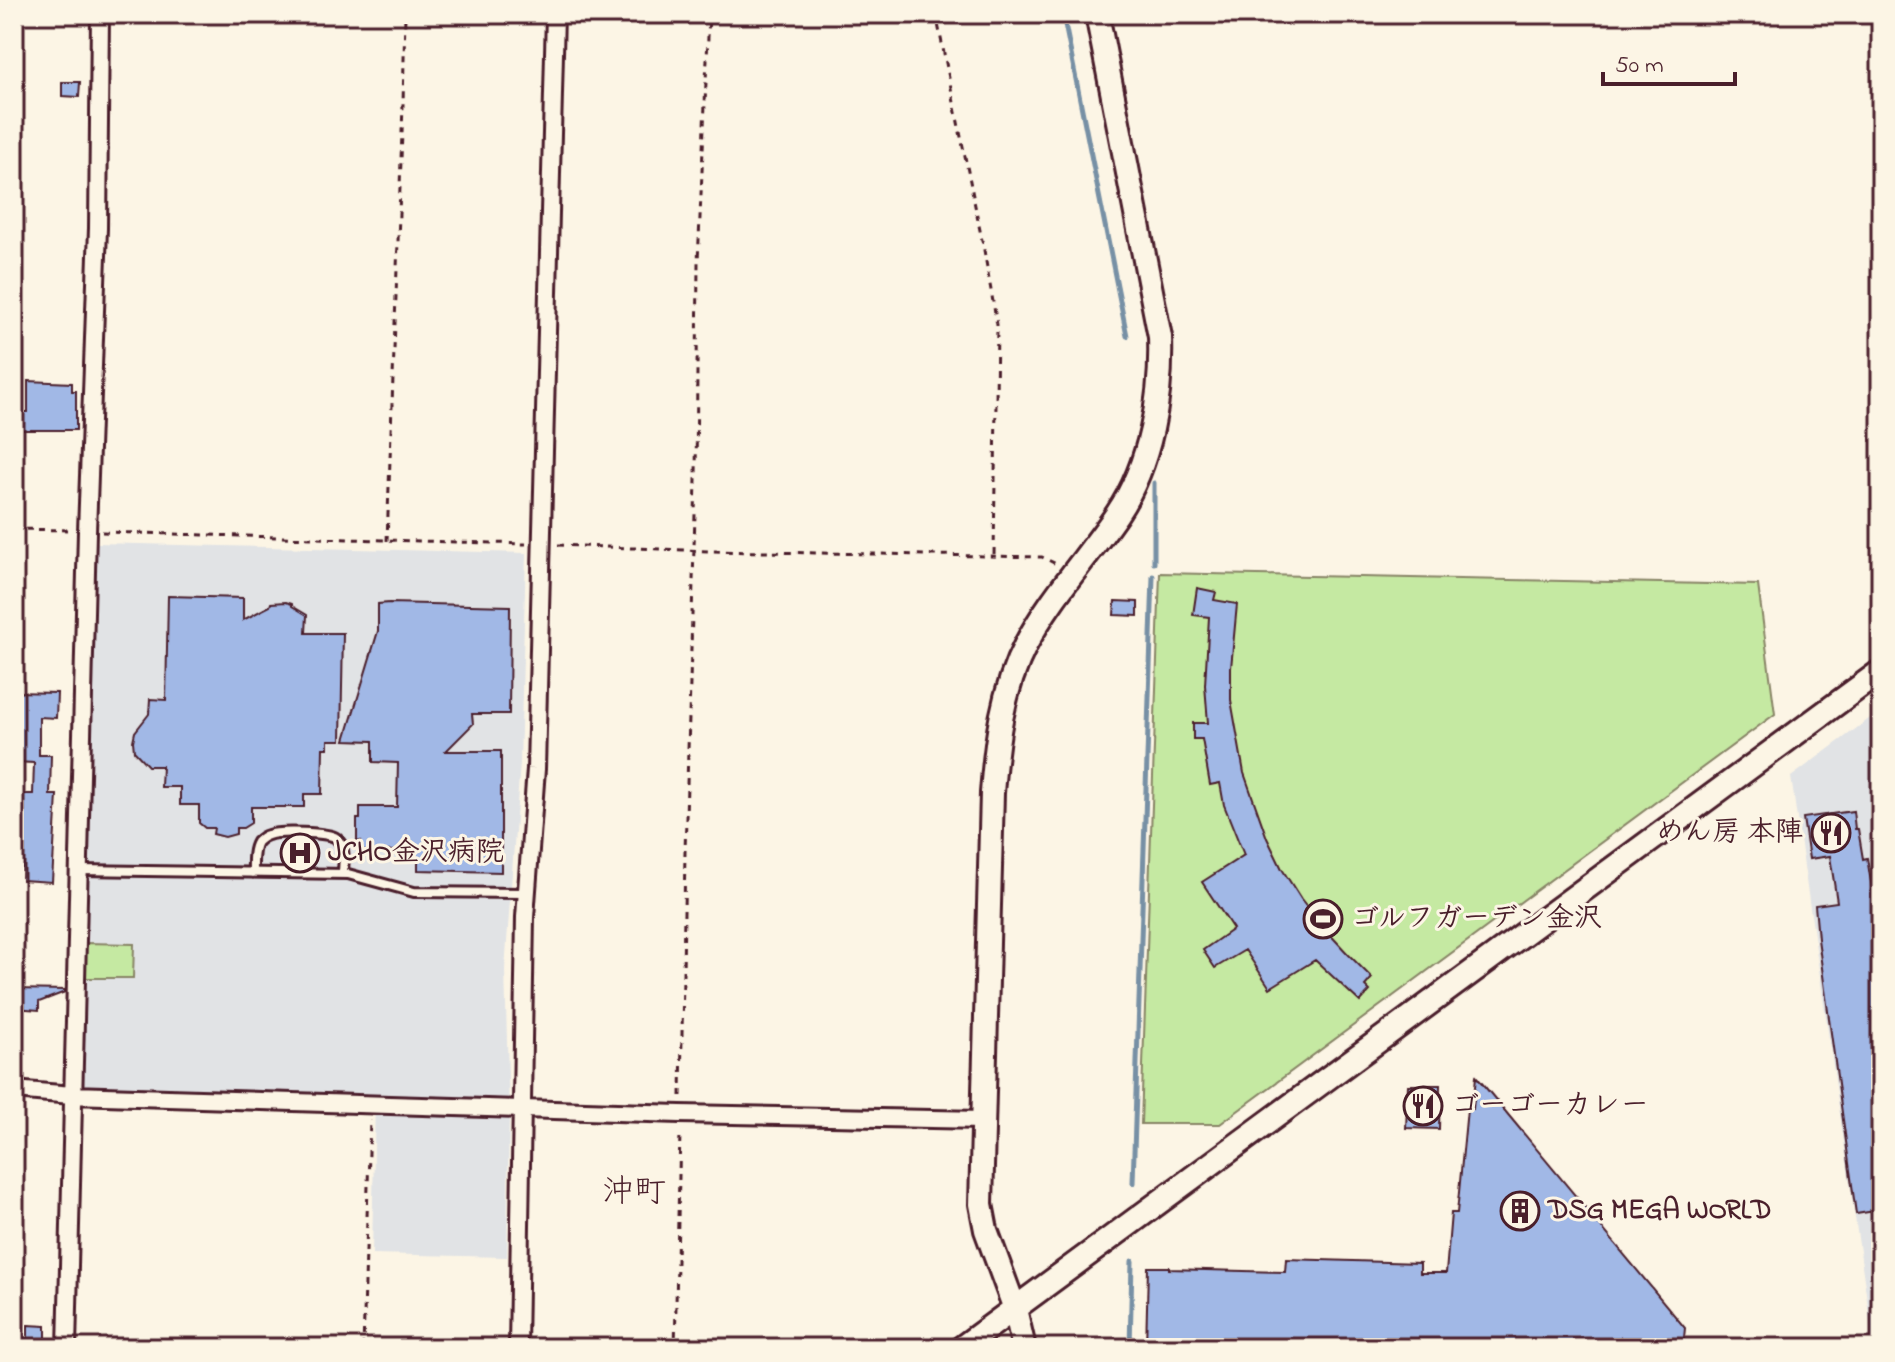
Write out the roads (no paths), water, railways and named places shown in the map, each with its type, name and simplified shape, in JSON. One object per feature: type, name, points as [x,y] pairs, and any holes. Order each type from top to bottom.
[{"type":"street","points":[[67,1348],[87,531],[98,228],[100,14]]},
{"type":"street","points":[[518,1348],[525,917],[536,769],[555,14]]},
{"type":"street","points":[[1024,1348],[1015,1309],[986,1230],[981,1184],[995,754],[1010,685],[1024,647],[1048,605],[1118,512],[1131,487],[1152,431],[1160,382],[1160,337],[1097,14]]},
{"type":"street","points":[[961,1348],[1881,671]]},
{"type":"street","points":[[14,1090],[72,1095],[523,1110],[983,1120]]},
{"type":"lane","points":[[253,873],[256,843],[267,835],[324,834],[337,839],[344,850],[343,874]]},
{"type":"lane","points":[[79,870],[343,874],[414,892],[526,893]]},
{"type":"waterway","points":[[1063,14],[1127,336]]},
{"type":"waterway","points":[[1154,483],[1154,563]]},
{"type":"waterway","points":[[1133,1183],[1153,576]]},
{"type":"waterway","points":[[1130,1348],[1132,1261]]},
{"type":"place","name":"めん房 本陣","points":[[1831,833]]},
{"type":"place","name":"JCHO金沢病院","points":[[300,853]]},
{"type":"place","name":"ゴルフガーデン金沢","points":[[1323,919]]},
{"type":"place","name":"ゴーゴーカレー","points":[[1423,1106]]},
{"type":"place","name":"DSG MEGA WORLD","points":[[1520,1211]]},
{"type":"district","name":"沖町","points":[[634,1193]]}]
